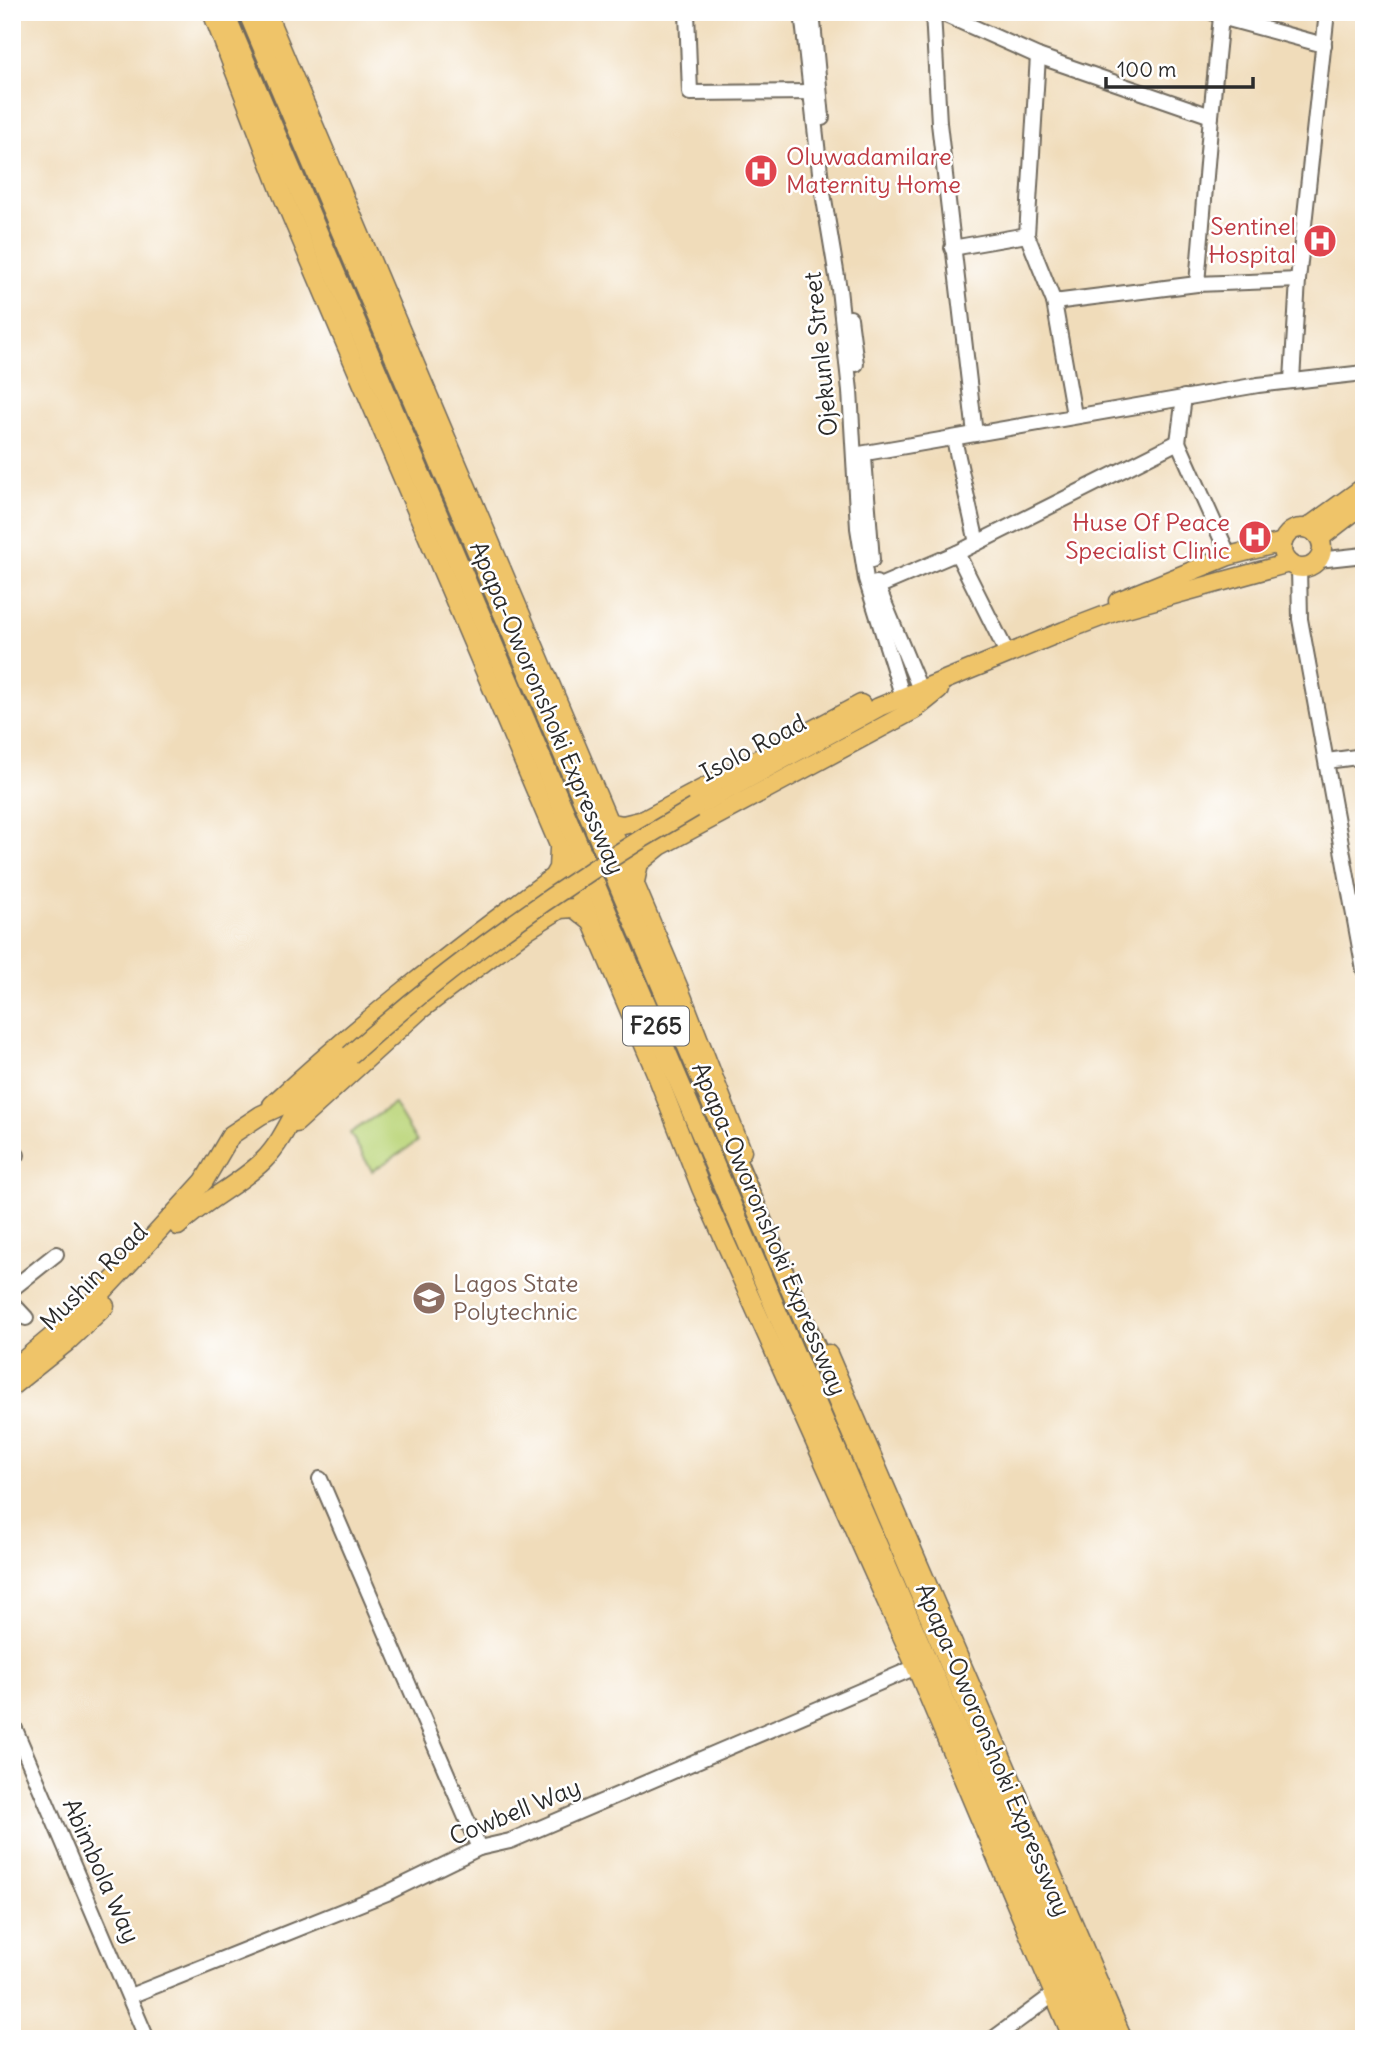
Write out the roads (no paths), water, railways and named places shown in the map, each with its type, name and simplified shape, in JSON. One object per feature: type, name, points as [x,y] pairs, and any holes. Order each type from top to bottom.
[{"type":"highway","name":"Apapa-Oworonshoki Expressway","points":[[225,12],[789,1339],[1091,2039]]},
{"type":"highway","name":"Apapa-Oworonshoki Expressway","points":[[248,12],[1109,2039]]},
{"type":"main road","name":"Apapa-Oworonshoki Expressway","points":[[212,12],[286,204],[656,1073],[701,1188],[916,1667],[1073,2039]]},
{"type":"main road","name":"Apapa-Oworonshoki Expressway","points":[[266,12],[607,822],[635,882],[750,1172],[1123,2039]]},
{"type":"main road","points":[[1314,533],[1364,487]]},
{"type":"main road","points":[[1314,533],[1322,549],[1318,560],[1310,566],[1294,565],[1283,554],[1283,542],[1290,531],[1314,533],[1364,504]]},
{"type":"main road","points":[[607,822],[623,825],[644,820],[830,720],[909,685],[1228,556],[1283,542]]},
{"type":"main road","name":"Isolo Road","points":[[305,1095],[406,1005],[560,890],[694,808],[879,707],[1119,611],[1294,565]]},
{"type":"main road","points":[[635,882],[639,863],[660,846],[914,710],[956,676]]},
{"type":"main road","points":[[879,707],[909,685]]},
{"type":"main road","points":[[175,1221],[204,1181],[231,1136],[256,1118],[369,1017],[553,877],[558,868],[559,849]]},
{"type":"main road","points":[[278,1142],[420,1010],[528,929],[556,910],[566,908],[581,911],[591,922]]},
{"type":"main road","points":[[256,1118],[305,1095]]},
{"type":"main road","points":[[175,1221],[195,1210],[264,1160],[278,1142],[305,1095]]},
{"type":"main road","points":[[256,1118],[269,1129],[278,1142]]},
{"type":"main road","points":[[216,1159],[223,1174],[241,1178]]},
{"type":"main road","name":"Mushin Road","points":[[12,1370],[92,1303],[175,1221]]},
{"type":"main road","name":"Mushin Road","points":[[12,1386],[101,1310],[175,1221]]},
{"type":"street","points":[[687,12],[690,93],[815,92]]},
{"type":"street","name":"Ojekunle Street","points":[[802,12],[854,342],[858,528],[866,579],[909,685]]},
{"type":"street","name":"Ojekunle Street","points":[[812,12],[815,92]]},
{"type":"street","points":[[933,12],[939,123],[975,434]]},
{"type":"street","points":[[939,12],[1038,56],[1211,116]]},
{"type":"street","points":[[1292,380],[1298,280],[1327,12]]},
{"type":"street","points":[[1197,284],[1217,14],[1324,45]]},
{"type":"street","points":[[1038,56],[1027,235],[1054,302],[1074,415]]},
{"type":"street","points":[[952,248],[1027,235]]},
{"type":"street","points":[[1054,302],[1197,284],[1298,280]]},
{"type":"street","points":[[858,454],[1184,397],[1292,380],[1364,373]]},
{"type":"street","points":[[1184,397],[1178,442],[1228,556]]},
{"type":"street","points":[[954,439],[977,543]]},
{"type":"street","points":[[877,587],[957,553],[1178,442]]},
{"type":"street","name":"Ojekunle Street","points":[[858,454],[877,587],[909,685]]},
{"type":"street","points":[[957,553],[1004,646]]},
{"type":"street","points":[[1318,560],[1364,555]]},
{"type":"street","points":[[1294,565],[1300,619],[1364,970]]},
{"type":"street","points":[[1327,761],[1364,756]]},
{"type":"street","points":[[12,1289],[56,1254]]},
{"type":"street","points":[[12,1303],[26,1318]]},
{"type":"street","points":[[320,1479],[479,1849]]},
{"type":"street","name":"Cowbell Way","points":[[130,1996],[387,1893],[479,1849],[510,1842],[916,1667]]},
{"type":"street","name":"Abimbola Way","points":[[12,1722],[146,2039]]},
{"type":"street","points":[[993,2039],[1054,1994]]},
{"type":"place","name":"Oluwadamilare Maternity Home","points":[[761,171]]},
{"type":"place","name":"Sentinel Hospital","points":[[1320,241]]},
{"type":"place","name":"Huse Of Peace Specialist Clinic","points":[[1255,537]]},
{"type":"place","name":"Lagos State Polytechnic","points":[[429,1298]]}]
